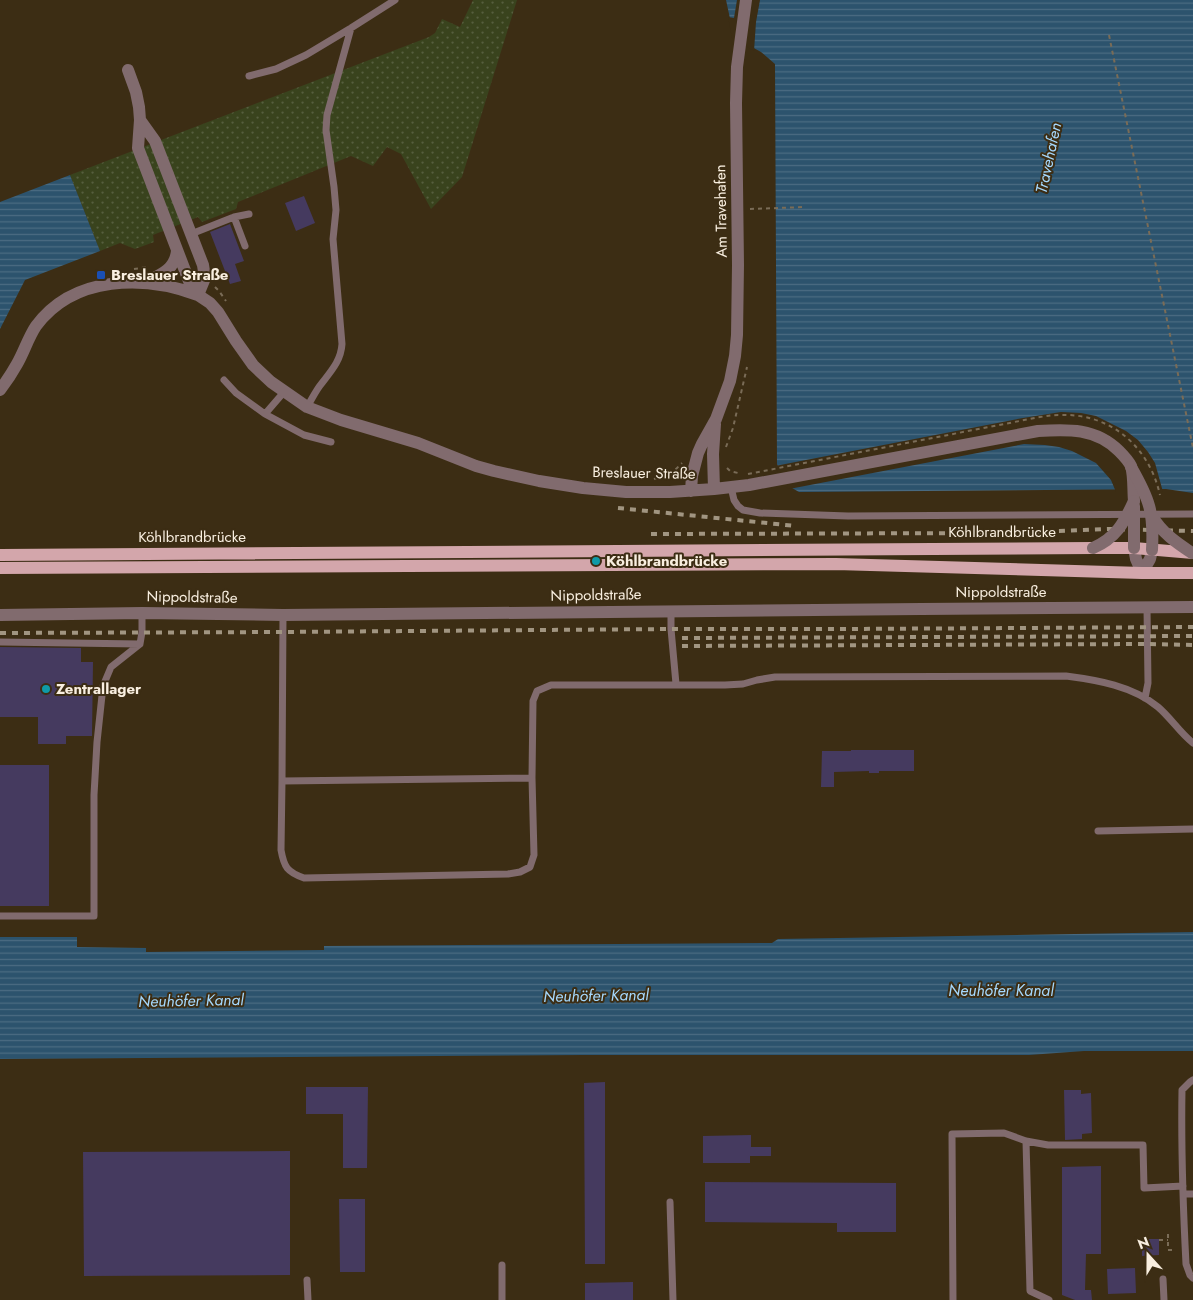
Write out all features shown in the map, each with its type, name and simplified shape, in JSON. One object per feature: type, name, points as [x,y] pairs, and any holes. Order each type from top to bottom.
[{"type":"main road","name":"Köhlbrandbrücke","points":[[0,555],[1093,548],[1134,548],[1193,553]]},
{"type":"main road","name":"Köhlbrandbrücke","points":[[0,568],[836,564],[1193,573]]},
{"type":"street","name":"Am Travehafen","points":[[691,491],[692,476],[698,454],[716,420],[734,366],[737,335],[738,265],[737,67],[746,0]]},
{"type":"street","name":"Breslauer Straße","points":[[128,70],[138,100],[140,120],[138,148],[189,281],[198,295],[214,307],[253,365],[271,382],[307,407],[341,420],[418,443],[476,466],[563,485],[647,492],[691,491],[731,487],[748,479],[1038,431],[1062,430],[1091,433],[1100,437],[1124,456],[1146,493],[1152,516],[1152,550],[1150,559],[1142,573]]},
{"type":"street","name":"Breslauer Straße","points":[[140,120],[155,141],[205,272],[204,282],[198,295]]},
{"type":"street","points":[[144,283],[171,267],[177,251]]},
{"type":"street","points":[[0,390],[17,364],[34,329],[43,317],[58,304],[75,294],[121,282],[144,283],[174,288],[198,295]]},
{"type":"street","name":"Am Travehafen","points":[[714,489],[713,454],[716,420]]},
{"type":"street","points":[[1131,468],[1134,501],[1134,548],[1142,573]]},
{"type":"street","points":[[1093,548],[1118,531],[1134,501]]},
{"type":"street","name":"Breslauer Straße","points":[[1152,516],[1171,539],[1193,553]]},
{"type":"street","name":"Nippoldstraße","points":[[0,615],[142,613],[283,615],[921,608],[1193,608]]},
{"type":"lane","points":[[250,76],[276,69],[306,55],[395,0]]},
{"type":"lane","points":[[307,407],[337,362],[342,350],[333,239],[336,210],[326,130],[327,115],[351,28]]},
{"type":"lane","points":[[189,229],[250,214]]},
{"type":"lane","points":[[234,217],[246,246]]},
{"type":"lane","points":[[224,380],[236,393],[265,414],[304,435],[331,442]]},
{"type":"lane","points":[[265,414],[284,392]]},
{"type":"lane","points":[[731,487],[734,500],[738,506],[743,510],[760,513],[848,516],[1193,514]]},
{"type":"lane","points":[[1144,698],[1148,683],[1147,608]]},
{"type":"lane","points":[[671,611],[676,684]]},
{"type":"lane","points":[[0,916],[94,916],[94,795],[103,686],[111,666],[140,644],[142,613]]},
{"type":"lane","points":[[283,615],[281,850],[283,861],[288,869],[293,874],[304,878],[508,874],[520,872],[530,866],[534,855],[533,701],[537,691],[551,684],[743,684],[775,677],[1066,676],[1107,683],[1144,698],[1158,707],[1193,743]]},
{"type":"lane","points":[[0,642],[140,644]]},
{"type":"lane","points":[[282,781],[532,778]]},
{"type":"lane","points":[[1098,831],[1193,829]]},
{"type":"lane","points":[[1193,1080],[1182,1090],[1186,1264],[1193,1278]]},
{"type":"lane","points":[[954,1300],[952,1134],[1004,1133],[1048,1145],[1143,1145],[1144,1188],[1183,1186]]},
{"type":"lane","points":[[1026,1140],[1030,1291],[1049,1300]]},
{"type":"lane","points":[[1183,1194],[1193,1194]]},
{"type":"lane","points":[[670,1202],[673,1300]]},
{"type":"lane","points":[[502,1265],[502,1300]]},
{"type":"lane","points":[[1163,1279],[1164,1300]]},
{"type":"lane","points":[[308,1280],[308,1300]]},
{"type":"path","points":[[1109,35],[1193,448]]},
{"type":"path","points":[[748,209],[805,207]]},
{"type":"path","points":[[219,290],[229,308]]},
{"type":"path","points":[[724,464],[730,471],[748,479],[1040,417],[1080,416],[1096,420],[1111,427],[1124,434],[1134,443],[1150,465],[1160,496]]},
{"type":"path","points":[[646,480],[672,473],[685,461]]},
{"type":"path","points":[[1168,1234],[1168,1247]]},
{"type":"path","points":[[1159,1240],[1168,1240]]},
{"type":"green space","points":[[473,0],[517,0],[462,177],[431,209],[401,154],[387,147],[373,166],[351,156],[238,202],[236,209],[202,222],[198,217],[153,235],[154,242],[135,249],[120,243],[100,251],[70,175],[429,37],[435,33],[442,19],[460,27]]},
{"type":"water","name":"Travehafen","points":[[726,0],[1193,0],[1193,493],[1166,489],[799,492],[785,484],[777,464],[775,64],[761,52],[734,37]]},
{"type":"water","points":[[70,175],[100,251],[25,280],[0,329],[0,202]]},
{"type":"water","name":"Neuhöfer Kanal","points":[[1193,932],[1193,1051],[1084,1051],[1029,1055],[583,1055],[0,1059],[0,937],[77,937],[77,947],[146,948],[146,952],[324,950],[324,946],[772,943],[778,939]]},
{"type":"pier","points":[[737,0],[760,0],[754,51],[732,38],[728,17],[734,18]]},
{"type":"pier","points":[[1061,412],[1096,416],[1126,431],[1138,440],[1155,463],[1163,492],[1116,492],[1111,480],[1096,463],[1072,451],[1045,445],[1024,444],[789,489],[783,485],[775,466],[1023,418]]},
{"type":"building","points":[[304,196],[315,223],[296,231],[285,203]]},
{"type":"building","points":[[230,224],[244,261],[235,264],[241,281],[230,284],[210,232]]},
{"type":"building","name":"Zentrallager","points":[[0,647],[81,648],[81,662],[93,662],[92,736],[66,736],[66,744],[38,744],[38,717],[0,717]]},
{"type":"building","points":[[914,750],[914,771],[879,771],[879,773],[869,773],[869,771],[834,772],[834,787],[821,787],[822,751]]},
{"type":"building","points":[[0,765],[49,765],[49,906],[0,906]]},
{"type":"building","points":[[605,1082],[605,1264],[585,1264],[584,1083]]},
{"type":"building","points":[[306,1087],[368,1087],[367,1168],[343,1168],[343,1114],[306,1114]]},
{"type":"building","points":[[1064,1090],[1081,1090],[1081,1094],[1091,1093],[1092,1133],[1082,1134],[1082,1139],[1065,1140]]},
{"type":"building","points":[[751,1135],[751,1147],[771,1147],[771,1156],[750,1156],[750,1163],[703,1163],[703,1136]]},
{"type":"building","points":[[290,1151],[290,1275],[84,1276],[83,1152]]},
{"type":"building","points":[[1101,1166],[1101,1254],[1086,1254],[1085,1290],[1091,1290],[1092,1300],[1075,1300],[1062,1295],[1062,1167]]},
{"type":"building","points":[[705,1182],[896,1183],[896,1232],[837,1232],[837,1223],[705,1222]]},
{"type":"building","points":[[339,1199],[365,1199],[365,1272],[340,1272]]},
{"type":"building","points":[[1142,1239],[1159,1239],[1159,1255],[1142,1256]]},
{"type":"building","points":[[1135,1268],[1136,1293],[1108,1294],[1107,1269]]},
{"type":"building","points":[[633,1282],[633,1300],[585,1300],[585,1283]]},
{"type":"railway","points":[[618,508],[796,526]]},
{"type":"railway","points":[[651,534],[1004,533],[1109,529],[1193,531]]},
{"type":"railway","points":[[0,633],[1193,627]]},
{"type":"railway","points":[[682,638],[1193,636]]},
{"type":"railway","points":[[682,646],[1193,645]]},
{"type":"place","name":"Breslauer Straße","points":[[101,275]]},
{"type":"place","name":"Köhlbrandbrücke","points":[[596,561]]},
{"type":"place","name":"Zentrallager","points":[[46,689]]}]
